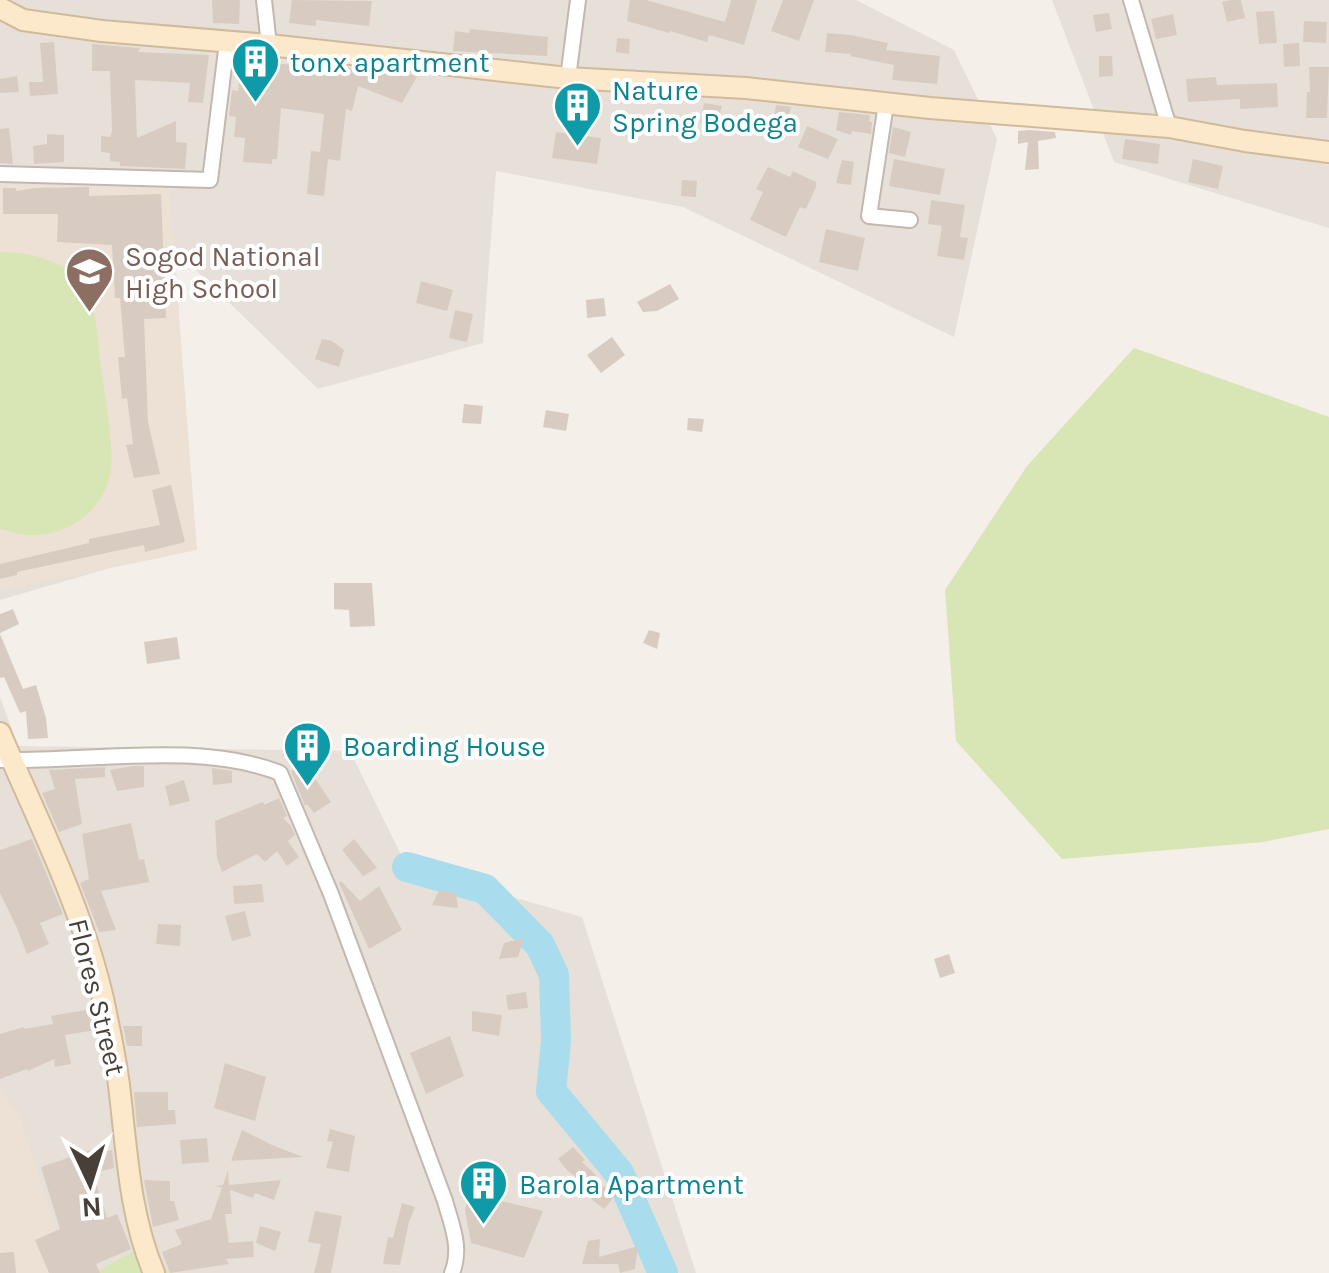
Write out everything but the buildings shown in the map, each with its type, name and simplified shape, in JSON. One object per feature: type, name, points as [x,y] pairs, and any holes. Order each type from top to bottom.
[{"type":"street","points":[[264,0],[268,45]]},
{"type":"street","points":[[568,78],[578,0]]},
{"type":"street","points":[[1131,0],[1169,127]]},
{"type":"street","points":[[0,8],[23,20],[102,31],[568,78],[746,88],[886,104],[1169,127],[1329,152]]},
{"type":"street","points":[[0,174],[210,180],[227,42]]},
{"type":"street","points":[[886,104],[869,216],[910,220]]},
{"type":"street","name":"Flores Street","points":[[0,733],[6,760],[82,924],[120,1088],[138,1227],[154,1273]]},
{"type":"street","points":[[6,760],[198,756],[262,766],[280,774],[331,894],[445,1201],[457,1242],[457,1262],[452,1273]]},
{"type":"shaded area","points":[[0,0],[856,0],[954,50],[997,139],[954,337],[683,207],[496,171],[483,343],[318,389],[175,250],[193,544],[0,600]]},
{"type":"shaded area","points":[[1052,0],[1329,0],[1329,228],[1114,162]]},
{"type":"shaded area","name":"Sogod National High School","points":[[0,183],[169,185],[197,550],[0,591]]},
{"type":"shaded area","points":[[0,697],[18,746],[350,751],[407,867],[582,917],[696,1273],[0,1273]]},
{"type":"shaded area","points":[[0,1087],[21,1119],[69,1273],[0,1273]]},
{"type":"green space","points":[[0,252],[42,258],[70,272],[85,288],[95,321],[111,443],[108,482],[84,517],[45,534],[26,535],[0,529]]},
{"type":"green space","points":[[1134,348],[1329,417],[1329,829],[1263,842],[1062,859],[956,741],[945,590],[1027,466]]},
{"type":"green space","points":[[149,1242],[169,1273],[95,1273]]},
{"type":"waterway","points":[[407,867],[485,889],[540,945],[554,975],[556,1041],[551,1091],[619,1173],[663,1273]]},
{"type":"place","name":"tonx apartment","points":[[255,104]]},
{"type":"place","name":"Nature Spring Bodega","points":[[577,148]]},
{"type":"place","name":"Sogod National High School","points":[[90,314]]},
{"type":"place","name":"Boarding House","points":[[308,788]]},
{"type":"place","name":"Barola Apartment","points":[[484,1226]]}]
